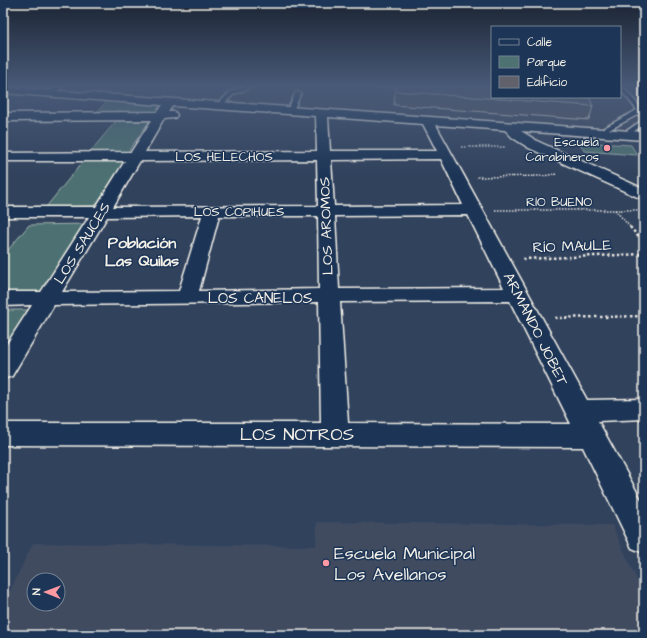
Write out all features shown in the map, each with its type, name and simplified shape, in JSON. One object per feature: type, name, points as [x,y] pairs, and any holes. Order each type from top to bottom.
[{"type":"street","points":[[8,130],[26,115]]},
{"type":"street","points":[[3,117],[63,115]]},
{"type":"street","name":"LOS SAUCES","points":[[3,370],[161,115]]},
{"type":"street","name":"LOS AROMOS","points":[[322,115],[335,434]]},
{"type":"street","points":[[334,115],[644,136]]},
{"type":"street","name":"ARMANDO JOBET","points":[[428,121],[591,436],[642,529]]},
{"type":"street","points":[[509,127],[518,136],[534,145],[644,195]]},
{"type":"street","name":"LOS HELECHOS","points":[[3,157],[324,156],[444,151]]},
{"type":"street","name":"LOS COPIHUES","points":[[3,212],[474,210]]},
{"type":"street","points":[[186,298],[212,211]]},
{"type":"street","name":"LOS CANELOS","points":[[3,299],[518,294]]},
{"type":"street","points":[[578,410],[644,409]]},
{"type":"street","name":"LOS NOTROS","points":[[3,434],[591,436]]},
{"type":"lane","points":[[605,134],[606,129],[643,119]]},
{"type":"lane","points":[[628,135],[630,131],[643,119]]},
{"type":"path","points":[[444,151],[534,145]]},
{"type":"path","points":[[457,177],[542,176],[584,168]]},
{"type":"path","name":"RÍO BUENO","points":[[474,210],[644,210]]},
{"type":"path","points":[[614,210],[644,243]]},
{"type":"path","name":"RÍO MAULE","points":[[500,260],[644,254]]},
{"type":"path","points":[[530,318],[644,316]]},
{"type":"shaded area","points":[[406,115],[644,115],[644,132]]},
{"type":"shaded area","name":"Escuela Municipal Los Avellanos","points":[[317,522],[612,525],[644,595],[644,635],[3,635],[3,605],[33,543],[316,546]]},
{"type":"green space","points":[[94,115],[156,115],[156,115]]},
{"type":"green space","points":[[151,119],[127,153],[89,153],[117,120]]},
{"type":"green space","name":"Escuela Carabineros","points":[[579,142],[631,145],[637,155],[584,151]]},
{"type":"green space","points":[[85,159],[126,159],[95,206],[46,207]]},
{"type":"green space","points":[[88,224],[41,296],[3,296],[3,256],[29,225]]},
{"type":"green space","points":[[3,310],[32,310],[3,353]]},
{"type":"place","name":"Escuela Carabineros","points":[[607,148]]},
{"type":"place","name":"Escuela Municipal Los Avellanos","points":[[326,563]]},
{"type":"district","name":"Población Las Quilas","points":[[142,251]]}]
